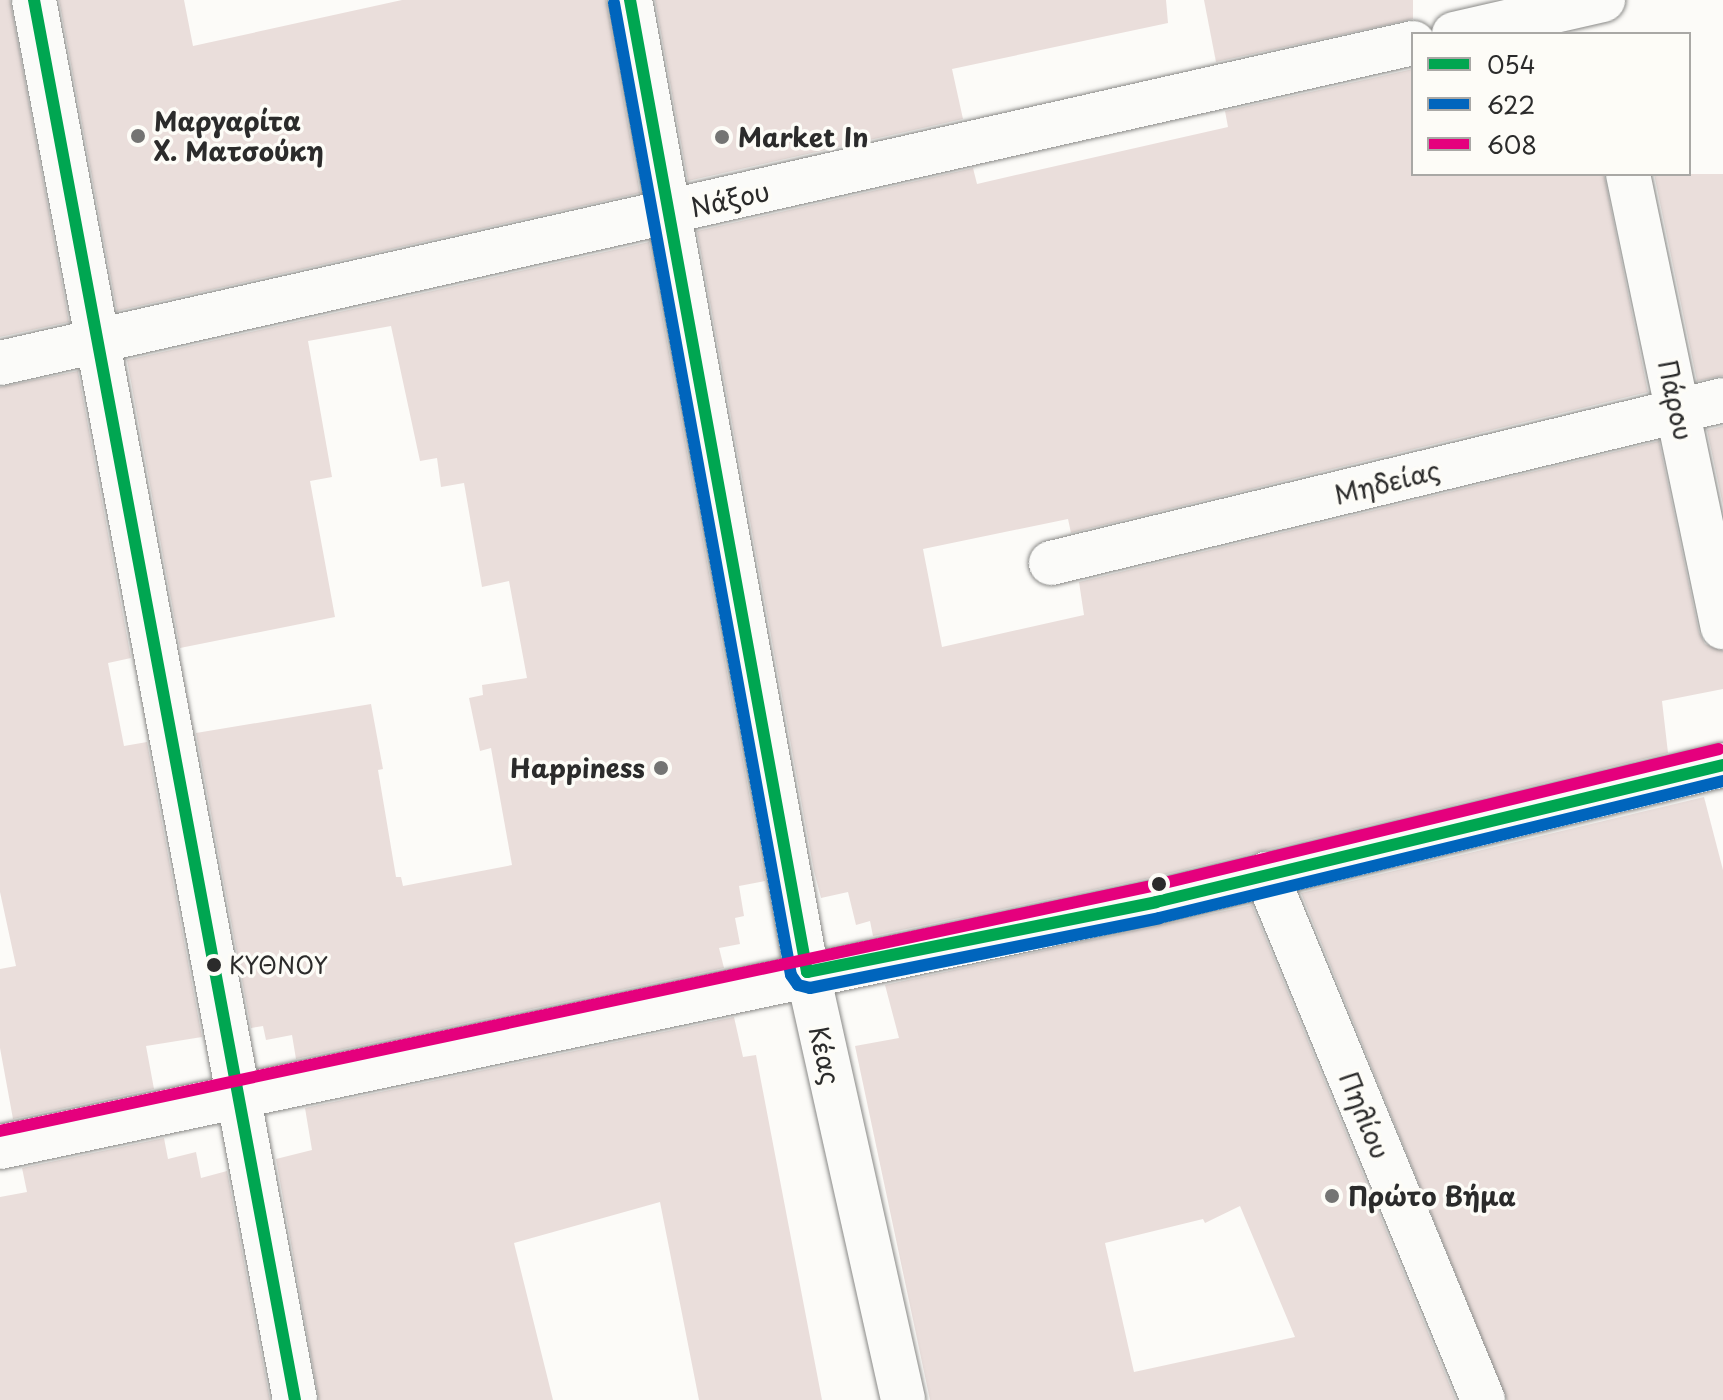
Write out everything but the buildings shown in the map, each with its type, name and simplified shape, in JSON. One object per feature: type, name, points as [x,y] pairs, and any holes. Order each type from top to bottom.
[{"type":"street","points":[[34,0],[295,1400]]},
{"type":"street","name":"Κέας","points":[[630,0],[807,972],[903,1400]]},
{"type":"street","points":[[1465,32],[1596,9]]},
{"type":"street","name":"Νάξου","points":[[0,363],[1411,43]]},
{"type":"street","name":"Πάρου","points":[[1628,176],[1723,627]]},
{"type":"street","name":"Μηδείας","points":[[1051,563],[1723,400]]},
{"type":"street","points":[[0,1147],[1266,874],[1723,765]]},
{"type":"street","name":"Πηλίου","points":[[1266,874],[1483,1400]]},
{"type":"transit line","name":"054","points":[[34,0],[295,1400]]},
{"type":"transit line","name":"054","points":[[630,0],[807,972],[1156,902],[1723,765]]},
{"type":"transit line","name":"622","points":[[614,3],[791,975],[798,985],[810,988],[1159,918],[1723,781]]},
{"type":"transit line","name":"608","points":[[0,1131],[1152,886],[1719,749]]},
{"type":"place","name":"Μαργαρίτα Χ. Ματσούκη","points":[[138,136]]},
{"type":"place","name":"Market In","points":[[722,137]]},
{"type":"place","name":"Happiness","points":[[661,768]]},
{"type":"place","name":"ΚΥΘΝΟΥ","points":[[214,965]]},
{"type":"place","name":"Πρώτο Βήμα","points":[[1332,1196]]}]
